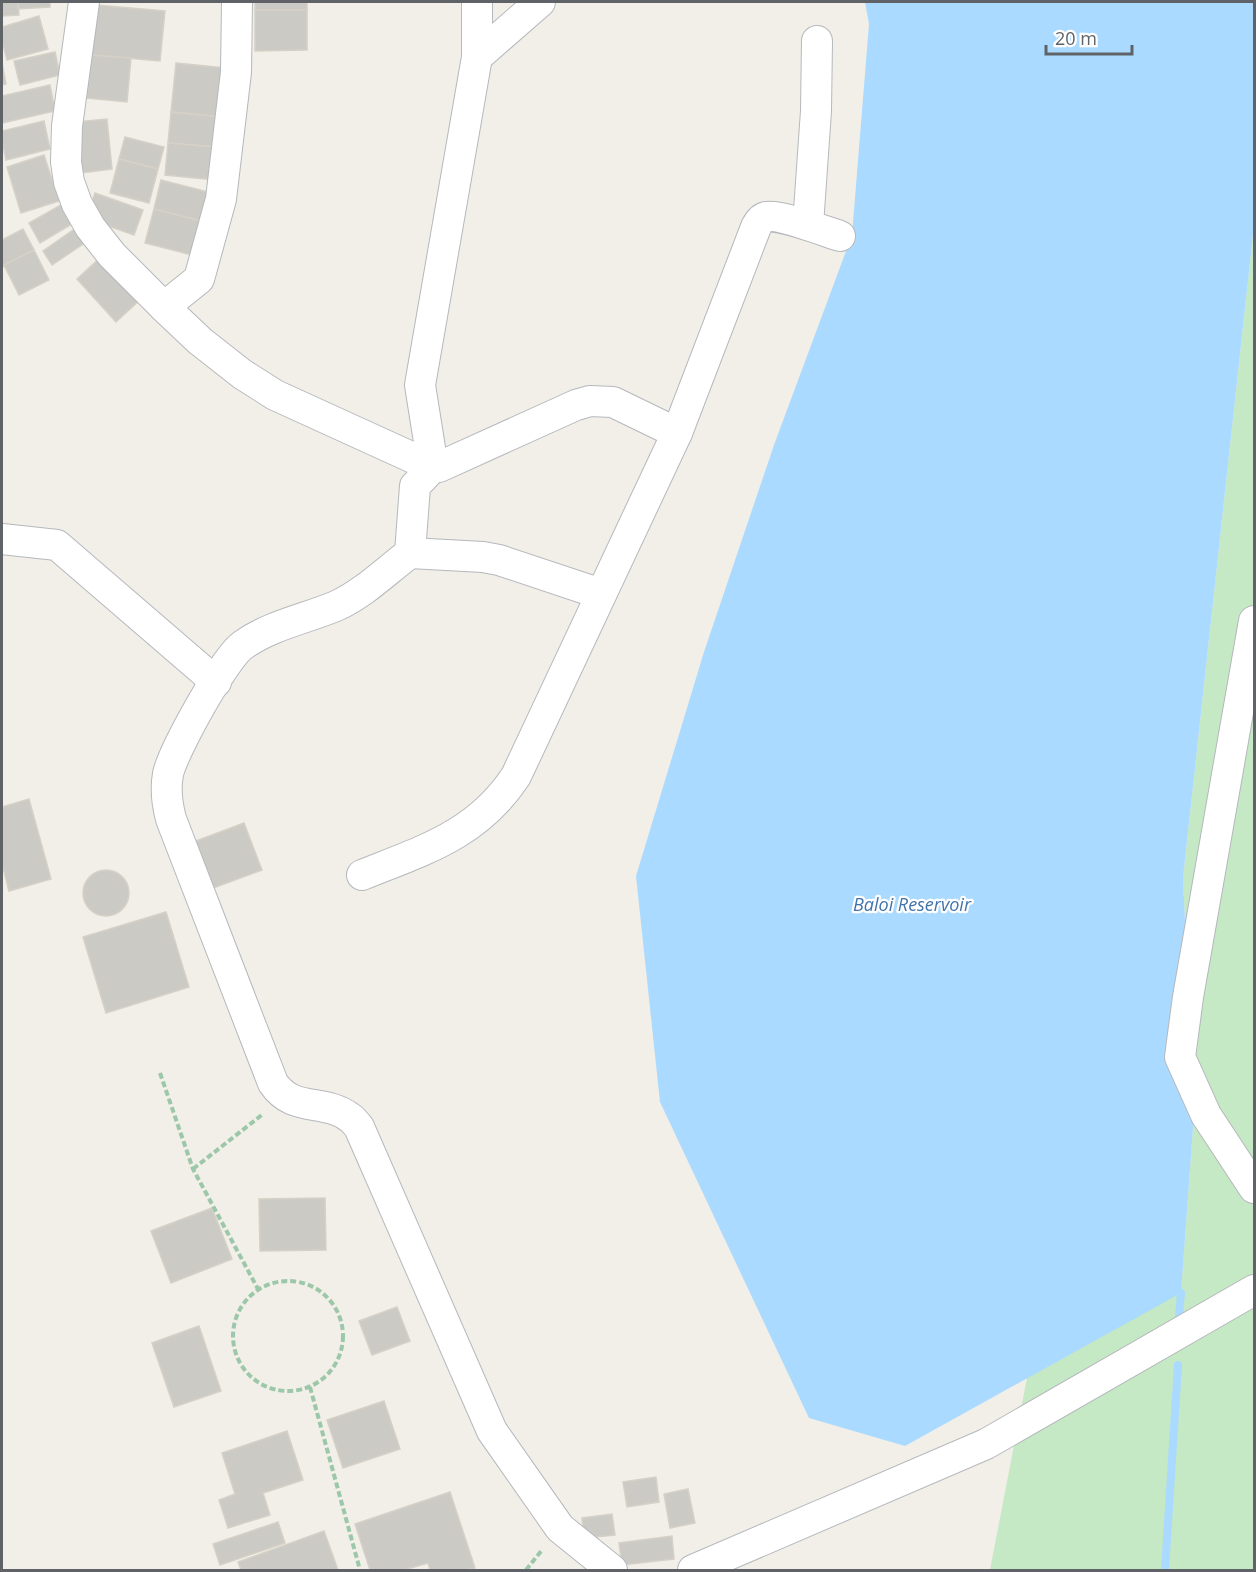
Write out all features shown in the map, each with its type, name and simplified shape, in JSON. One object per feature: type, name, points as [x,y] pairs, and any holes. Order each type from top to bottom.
[{"type":"street","points":[[84,2],[67,126],[66,162],[69,182],[77,204],[90,227],[112,255],[200,341],[242,374],[275,395],[433,467]]},
{"type":"street","points":[[164,306],[199,279],[221,199],[236,72],[237,2]]},
{"type":"street","points":[[433,467],[420,386],[477,57],[477,2]]},
{"type":"street","points":[[477,57],[540,2]]},
{"type":"street","points":[[808,225],[816,111],[817,41]]},
{"type":"street","points":[[362,875],[440,844],[462,831],[504,794],[516,776],[677,433],[756,227],[761,220],[770,216],[840,236]]},
{"type":"street","points":[[410,553],[415,486],[433,467],[590,401],[613,402],[677,433]]},
{"type":"street","points":[[2,539],[57,545],[216,682]]},
{"type":"street","points":[[601,594],[499,560],[410,553],[357,595],[337,606],[273,628],[241,646],[216,682],[180,743],[169,773],[166,796],[171,819],[273,1083],[285,1097],[292,1101],[334,1109],[350,1117],[359,1127],[492,1431],[560,1528],[612,1570]]},
{"type":"street","points":[[1254,621],[1188,996],[1180,1057],[1206,1114],[1254,1188]]},
{"type":"street","points":[[693,1570],[986,1444],[1254,1290]]},
{"type":"path","points":[[160,1073],[193,1169],[258,1289]]},
{"type":"path","points":[[193,1169],[285,1097]]},
{"type":"path","points":[[293,1281],[311,1286],[326,1295],[337,1310],[342,1327],[342,1345],[337,1362],[325,1377],[310,1387],[292,1392],[274,1390],[257,1383],[244,1370],[236,1354],[234,1327],[245,1302],[258,1289],[275,1282],[293,1281]]},
{"type":"path","points":[[310,1387],[360,1570]]},
{"type":"green space","points":[[1254,225],[1254,1570],[990,1570],[1027,1378],[1181,1292],[1194,1114],[1183,878]]},
{"type":"water","name":"Baloi Reservoir","points":[[865,2],[1254,2],[1254,225],[1183,878],[1194,1114],[1181,1293],[905,1446],[809,1418],[660,1102],[636,876],[704,652],[774,445],[852,235],[869,24]]},
{"type":"building","points":[[2,2],[18,2],[19,15],[2,16]]},
{"type":"building","points":[[18,2],[50,2],[50,7],[18,9]]},
{"type":"building","points":[[255,2],[307,2],[307,10],[255,10]]},
{"type":"building","points":[[96,5],[165,11],[160,61],[91,55]]},
{"type":"building","points":[[255,10],[307,10],[307,50],[255,51]]},
{"type":"building","points":[[39,16],[48,49],[7,60],[2,41],[2,27]]},
{"type":"building","points":[[55,52],[60,75],[20,85],[14,61]]},
{"type":"building","points":[[91,55],[131,58],[127,102],[87,98]]},
{"type":"building","points":[[2,63],[6,84],[2,85]]},
{"type":"building","points":[[176,63],[236,69],[231,118],[171,112]]},
{"type":"building","points":[[50,85],[55,111],[2,123],[2,96]]},
{"type":"building","points":[[171,112],[231,118],[228,148],[168,143]]},
{"type":"building","points":[[107,119],[112,169],[81,173],[76,122]]},
{"type":"building","points":[[44,121],[50,149],[6,160],[2,131]]},
{"type":"building","points":[[125,137],[164,147],[158,169],[119,159]]},
{"type":"building","points":[[168,143],[228,148],[225,181],[165,175]]},
{"type":"building","points":[[44,155],[59,201],[21,213],[7,167]]},
{"type":"building","points":[[119,159],[158,169],[149,203],[110,193]]},
{"type":"building","points":[[161,180],[216,194],[209,223],[154,209]]},
{"type":"building","points":[[95,193],[143,210],[134,235],[86,218]]},
{"type":"building","points":[[66,202],[77,221],[40,243],[29,223]]},
{"type":"building","points":[[154,209],[209,223],[200,257],[145,243]]},
{"type":"building","points":[[76,228],[86,242],[52,265],[43,251]]},
{"type":"building","points":[[23,229],[34,250],[2,267],[2,240]]},
{"type":"building","points":[[34,250],[49,280],[19,295],[4,265]]},
{"type":"building","points":[[103,255],[142,298],[116,322],[77,279]]},
{"type":"building","points":[[29,799],[51,879],[9,891],[2,864],[2,807]]},
{"type":"building","points":[[244,823],[262,870],[213,888],[196,841]]},
{"type":"building","points":[[106,870],[122,877],[129,893],[122,909],[106,916],[90,909],[83,893],[90,877]]},
{"type":"building","points":[[166,912],[189,987],[106,1013],[83,937]]},
{"type":"building","points":[[325,1198],[326,1250],[260,1251],[259,1199]]},
{"type":"building","points":[[212,1208],[232,1259],[171,1283],[151,1231]]},
{"type":"building","points":[[397,1307],[410,1341],[372,1355],[359,1321]]},
{"type":"building","points":[[199,1326],[221,1391],[174,1407],[152,1343]]},
{"type":"building","points":[[384,1401],[400,1449],[343,1468],[327,1420]]},
{"type":"building","points":[[287,1431],[303,1480],[263,1493],[270,1515],[228,1528],[219,1500],[235,1494],[222,1453]]},
{"type":"building","points":[[656,1477],[659,1502],[627,1507],[623,1482]]},
{"type":"building","points":[[688,1489],[695,1523],[670,1528],[664,1494]]},
{"type":"building","points":[[450,1492],[475,1568],[430,1570],[428,1563],[404,1570],[370,1570],[355,1524]]},
{"type":"building","points":[[612,1514],[615,1535],[584,1538],[582,1518]]},
{"type":"building","points":[[278,1522],[285,1543],[220,1565],[213,1544]]},
{"type":"building","points":[[324,1531],[338,1570],[241,1570],[238,1562]]},
{"type":"building","points":[[672,1536],[674,1559],[622,1565],[619,1543]]},
{"type":"waterway","points":[[1179,1316],[1181,1293]]},
{"type":"waterway","points":[[1165,1570],[1178,1365]]}]
